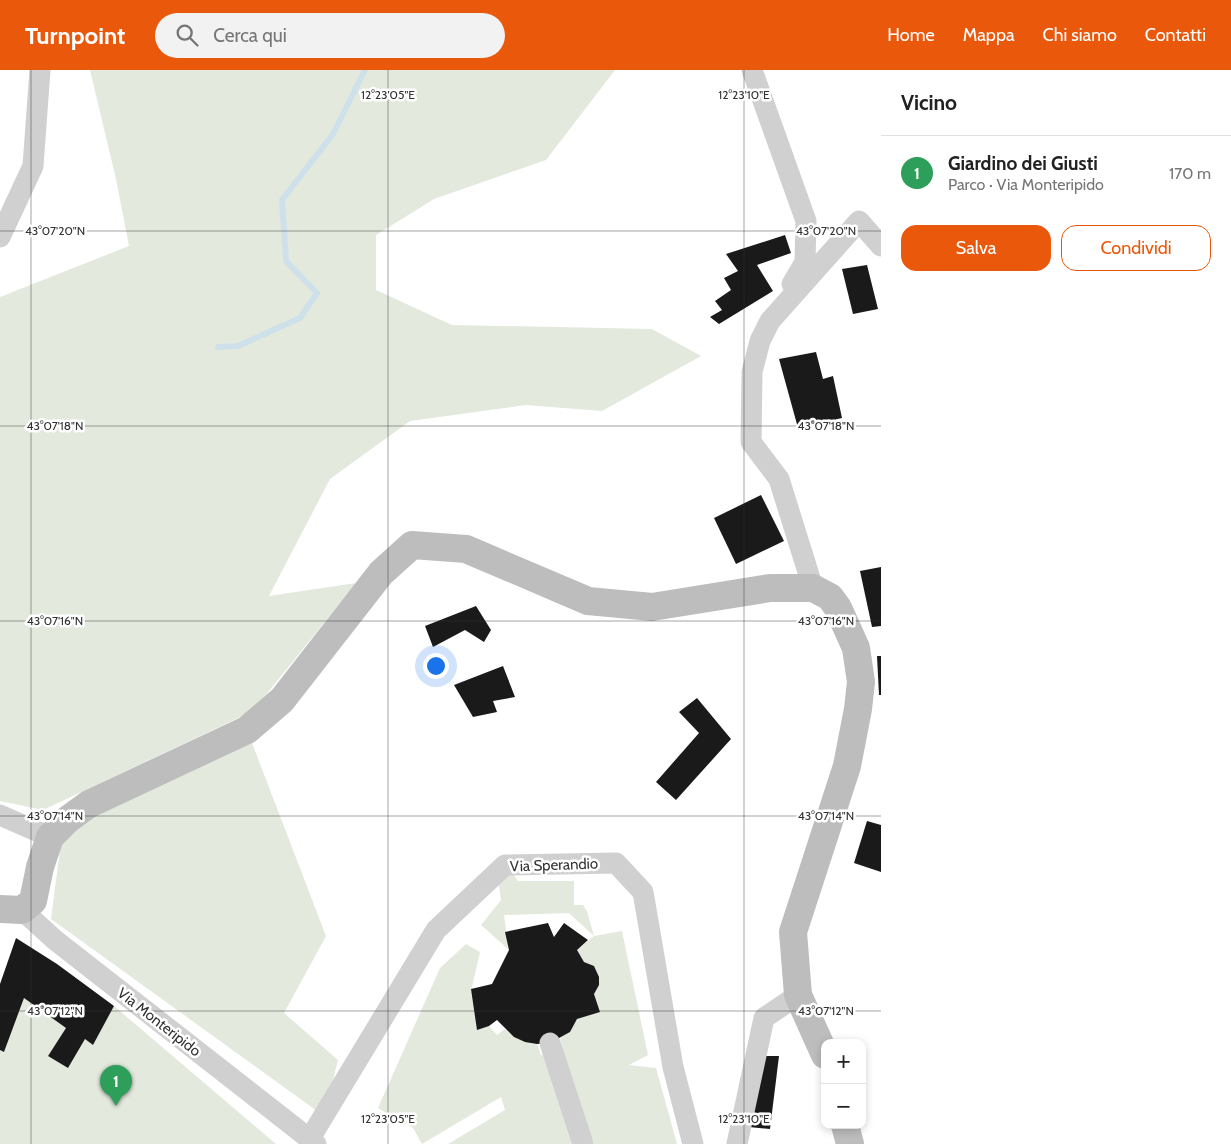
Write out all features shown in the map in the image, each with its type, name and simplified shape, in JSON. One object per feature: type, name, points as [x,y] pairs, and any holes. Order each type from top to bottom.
[{"type":"street","points":[[0,237],[33,166],[40,70]]},
{"type":"street","points":[[752,70],[806,221],[805,262],[760,340],[752,372],[751,442],[779,480],[813,588]]},
{"type":"street","points":[[770,321],[859,221],[881,246]]},
{"type":"street","points":[[11,910],[33,902],[40,868],[50,837],[67,820],[89,804],[247,730],[282,700],[381,574],[412,545],[466,549],[588,601],[652,607],[770,588],[813,588],[830,597],[838,608],[856,648],[861,682],[847,766],[793,932],[798,995],[821,1046]]},
{"type":"street","points":[[0,815],[50,837]]},
{"type":"street","name":"Via Sperandio","points":[[311,1143],[436,930],[505,865],[616,863],[643,892],[673,1067],[693,1144]]},
{"type":"street","name":"Via Monteripido","points":[[11,910],[55,940],[311,1143]]},
{"type":"street","points":[[737,1144],[764,1018],[798,995]]},
{"type":"street","points":[[550,1043],[583,1144]]},
{"type":"street","points":[[846,1129],[850,1144]]},
{"type":"shaded area","points":[[90,70],[615,70],[546,160],[434,199],[376,235],[376,290],[452,325],[652,329],[701,356],[602,411],[526,405],[410,421],[330,479],[269,596],[356,583],[253,711],[43,810],[0,801],[0,297],[129,246],[116,179]]},
{"type":"shaded area","points":[[247,730],[326,936],[284,1013],[338,1060],[324,1116],[51,919],[60,850],[67,820]]},
{"type":"shaded area","points":[[511,871],[518,881],[574,881],[574,905],[583,905],[587,911],[594,936],[569,913],[504,915],[509,950],[481,925],[501,900],[498,880]]},
{"type":"shaded area","points":[[622,931],[648,1055],[629,1065],[656,1068],[677,1144],[594,1144],[592,1138],[569,1144],[448,1144],[505,1110],[501,1097],[422,1144],[413,1128],[378,1108],[440,968],[466,944],[480,952],[471,991],[489,1026],[497,1035],[505,1029],[520,1039],[537,1044],[541,1055],[563,1049],[560,1038],[570,1032],[577,1019],[600,1012],[594,994],[598,983],[596,970],[594,966],[584,962],[577,950],[594,936]]},
{"type":"shaded area","points":[[24,998],[66,1028],[48,1056],[68,1068],[85,1039],[93,1045],[114,1006],[276,1144],[0,1144],[0,1050],[4,1052]]},
{"type":"building","points":[[785,235],[791,253],[757,265],[773,291],[719,324],[710,317],[722,310],[715,301],[731,290],[724,278],[738,271],[726,254]]},
{"type":"building","points":[[867,265],[878,309],[853,314],[842,269]]},
{"type":"building","points":[[816,352],[823,379],[833,376],[842,418],[798,428],[779,359]]},
{"type":"building","points":[[761,495],[784,541],[736,564],[714,518]]},
{"type":"building","points":[[881,567],[881,626],[872,627],[860,571]]},
{"type":"building","points":[[476,606],[491,630],[484,642],[465,630],[433,647],[425,626]]},
{"type":"building","points":[[877,656],[881,656],[881,695],[879,695]]},
{"type":"building","points":[[503,666],[515,697],[493,701],[497,712],[473,717],[454,685]]},
{"type":"building","points":[[697,698],[731,739],[676,800],[656,782],[699,733],[679,712]]},
{"type":"building","points":[[867,821],[881,825],[881,872],[854,863]]},
{"type":"building","points":[[548,923],[554,937],[564,923],[588,940],[577,950],[584,962],[594,966],[599,977],[599,985],[594,994],[600,1012],[577,1019],[570,1032],[550,1043],[537,1044],[525,1042],[514,1037],[497,1020],[489,1026],[477,1030],[471,989],[492,984],[509,950],[505,932]]},
{"type":"building","points":[[16,938],[57,964],[114,1006],[93,1045],[85,1039],[68,1068],[48,1056],[66,1028],[24,998],[4,1052],[0,1050],[0,984]]},
{"type":"building","points":[[760,1056],[779,1056],[770,1129],[749,1127]]},
{"type":"waterway","points":[[218,347],[238,346],[300,318],[317,293],[286,261],[282,200],[333,134],[365,70]]},
{"type":"place","name":"Giardino dei Giusti","points":[[116,1106]]}]
